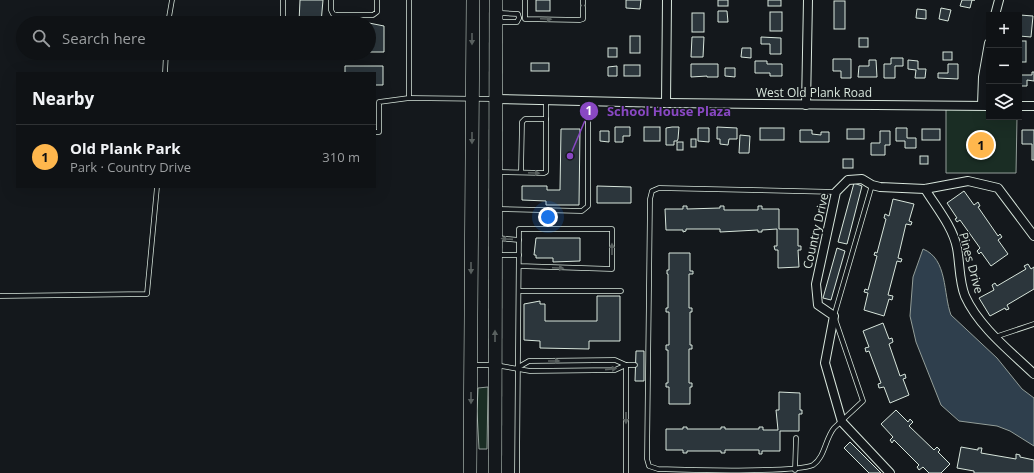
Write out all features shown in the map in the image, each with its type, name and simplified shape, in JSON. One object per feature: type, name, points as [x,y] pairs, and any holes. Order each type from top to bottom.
[{"type":"main road","points":[[470,473],[473,0]]},
{"type":"main road","points":[[495,473],[496,0]]},
{"type":"street","points":[[666,103],[667,0]]},
{"type":"street","points":[[806,105],[808,0]]},
{"type":"street","points":[[996,12],[998,0]]},
{"type":"street","points":[[986,106],[984,77],[988,48]]},
{"type":"street","name":"West Old Plank Road","points":[[496,99],[806,105],[986,106]]},
{"type":"street","points":[[1022,106],[1034,106]]},
{"type":"street","name":"Country Drive","points":[[834,316],[818,304],[816,284],[836,192],[848,180],[862,180],[872,185],[925,189],[968,181],[998,188],[1034,236]]},
{"type":"street","name":"Pines Drive","points":[[925,189],[948,226],[957,247],[960,275],[965,296],[977,315],[995,337],[1034,374]]},
{"type":"street","points":[[834,316],[824,363],[842,422],[890,473]]},
{"type":"lane","points":[[169,16],[172,0]]},
{"type":"lane","points":[[283,0],[283,16]]},
{"type":"lane","points":[[331,0],[331,10],[333,14],[336,15],[373,14],[377,12],[377,0]]},
{"type":"lane","points":[[409,0],[409,98]]},
{"type":"lane","points":[[525,0],[525,19]]},
{"type":"lane","points":[[519,18],[517,22],[502,22],[497,19],[501,14],[518,14],[519,18],[525,19],[580,20],[583,19],[583,4]]},
{"type":"lane","points":[[165,72],[166,60]]},
{"type":"lane","points":[[376,132],[379,132],[379,102],[409,98],[496,99]]},
{"type":"lane","points":[[495,172],[546,172],[546,100]]},
{"type":"lane","points":[[495,209],[582,211],[588,206],[588,101]]},
{"type":"lane","points":[[521,172],[522,122],[525,119],[546,119]]},
{"type":"lane","points":[[836,192],[659,188],[652,191],[650,199],[646,365],[647,459],[650,466],[658,469],[746,471],[795,470],[814,465],[821,457],[830,433],[863,401],[834,316],[872,185]]},
{"type":"lane","points":[[0,296],[147,294],[157,188]]},
{"type":"lane","points":[[517,473],[519,229],[612,229],[612,269],[519,266]]},
{"type":"lane","points":[[495,238],[519,240]]},
{"type":"lane","points":[[495,255],[519,255]]},
{"type":"lane","points":[[519,291],[621,290]]},
{"type":"lane","points":[[995,337],[1034,324]]},
{"type":"lane","points":[[576,360],[576,370]]},
{"type":"lane","points":[[517,368],[529,361],[615,360],[626,365],[635,365]]},
{"type":"lane","points":[[471,366],[495,365],[530,371],[615,370],[626,365]]},
{"type":"lane","points":[[626,365],[626,473]]},
{"type":"lane","points":[[795,470],[796,438]]},
{"type":"green space","points":[[946,109],[986,110],[986,120],[1017,120],[1016,173],[946,173]]},
{"type":"green space","points":[[488,387],[487,449],[479,449],[477,411],[478,388]]},
{"type":"water","points":[[923,249],[931,254],[941,269],[951,315],[997,358],[1022,389],[1034,398],[1034,446],[1010,431],[997,426],[959,421],[941,405],[916,342],[910,316],[913,277]]},
{"type":"building","points":[[300,0],[323,0],[322,16],[299,16]]},
{"type":"building","points":[[536,0],[550,0],[550,11],[536,11]]},
{"type":"building","points":[[626,0],[641,0],[640,9],[626,8]]},
{"type":"building","points":[[718,0],[728,0],[728,6],[718,6]]},
{"type":"building","points":[[768,0],[781,0],[781,6],[768,6]]},
{"type":"building","points":[[962,0],[972,0],[970,8],[960,6]]},
{"type":"building","points":[[834,1],[845,1],[845,29],[834,29]]},
{"type":"building","points":[[941,8],[951,10],[948,21],[939,19]]},
{"type":"building","points":[[917,9],[926,10],[926,19],[916,18]]},
{"type":"building","points":[[718,11],[727,11],[728,22],[718,22]]},
{"type":"building","points":[[770,12],[782,12],[782,31],[770,31]]},
{"type":"building","points":[[692,13],[704,13],[704,32],[692,32]]},
{"type":"building","points":[[1022,15],[1033,16],[1031,37],[1022,36]]},
{"type":"building","points":[[376,24],[384,26],[384,52],[376,52]]},
{"type":"building","points":[[630,36],[640,36],[640,53],[630,53]]},
{"type":"building","points":[[692,37],[704,37],[703,57],[691,57]]},
{"type":"building","points":[[761,37],[781,38],[781,54],[770,54],[770,44],[761,44]]},
{"type":"building","points":[[859,38],[868,38],[868,47],[859,47]]},
{"type":"building","points":[[1022,41],[1026,41],[1026,62],[1022,62]]},
{"type":"building","points":[[608,48],[617,48],[617,57],[608,57]]},
{"type":"building","points":[[742,48],[751,48],[751,58],[741,57]]},
{"type":"building","points":[[943,52],[952,52],[952,60],[943,60]]},
{"type":"building","points":[[891,58],[903,58],[903,66],[895,66],[895,78],[884,78],[884,64],[891,64]]},
{"type":"building","points":[[833,59],[851,59],[851,78],[841,78],[841,71],[833,71]]},
{"type":"building","points":[[869,60],[876,60],[877,77],[858,77],[859,66],[869,66]]},
{"type":"building","points":[[908,60],[918,61],[918,69],[926,69],[925,78],[915,78],[916,70],[908,69]]},
{"type":"building","points":[[755,61],[767,61],[767,64],[782,64],[782,76],[770,76],[770,73],[755,73]]},
{"type":"building","points":[[531,63],[549,63],[549,71],[531,71]]},
{"type":"building","points":[[691,64],[718,64],[718,77],[691,77]]},
{"type":"building","points":[[948,64],[958,64],[958,79],[938,78],[938,73],[948,73]]},
{"type":"building","points":[[624,65],[640,65],[640,76],[624,76]]},
{"type":"building","points":[[345,66],[383,66],[383,85],[376,85],[376,72],[345,72]]},
{"type":"building","points":[[617,66],[617,76],[608,76],[608,67]]},
{"type":"building","points":[[725,68],[735,68],[735,77],[725,76]]},
{"type":"building","points":[[1032,72],[1034,72],[1034,81],[1027,80],[1027,86],[1022,86],[1022,75],[1032,75]]},
{"type":"building","points":[[615,127],[630,127],[630,136],[623,136],[623,142],[615,142]]},
{"type":"building","points":[[644,127],[660,127],[660,141],[644,141]]},
{"type":"building","points":[[679,127],[678,139],[677,141],[674,141],[674,145],[666,145],[666,128]]},
{"type":"building","points":[[717,127],[737,128],[737,139],[729,139],[728,145],[720,144],[720,139],[717,139]]},
{"type":"building","points":[[698,128],[709,128],[709,142],[698,141]]},
{"type":"building","points":[[760,128],[784,128],[784,140],[760,140]]},
{"type":"building","points":[[896,128],[907,128],[907,138],[916,138],[916,148],[905,148],[905,141],[896,141]]},
{"type":"building","points":[[561,129],[580,129],[579,205],[546,205],[546,201],[522,200],[522,186],[547,186],[547,190],[560,190]]},
{"type":"building","points":[[847,129],[864,129],[864,139],[847,139]]},
{"type":"building","points":[[922,129],[940,129],[940,140],[922,140]]},
{"type":"building","points":[[800,130],[812,130],[812,134],[821,135],[821,132],[829,132],[829,142],[800,142]]},
{"type":"building","points":[[1022,130],[1034,130],[1034,160],[1032,160],[1032,144],[1022,144]]},
{"type":"building","points":[[600,131],[609,131],[609,142],[600,141]]},
{"type":"building","points":[[880,131],[890,131],[890,145],[885,145],[885,155],[871,155],[871,143],[880,143]]},
{"type":"building","points":[[740,135],[750,136],[749,153],[739,153]]},
{"type":"building","points":[[691,139],[696,139],[696,147],[691,147]]},
{"type":"building","points":[[677,142],[683,142],[683,150],[677,150]]},
{"type":"building","points":[[920,156],[928,156],[928,164],[920,164]]},
{"type":"building","points":[[843,159],[853,159],[853,168],[843,168]]},
{"type":"building","points":[[854,183],[862,186],[847,244],[838,242]]},
{"type":"building","points":[[597,186],[631,187],[631,203],[597,203]]},
{"type":"building","points":[[964,191],[974,205],[978,202],[980,206],[978,207],[998,236],[1000,234],[1002,237],[998,240],[1008,254],[991,266],[981,252],[979,254],[977,251],[980,248],[960,220],[957,222],[955,219],[957,218],[947,203]]},
{"type":"building","points":[[893,199],[914,204],[909,221],[912,222],[911,225],[906,224],[898,258],[902,259],[901,262],[897,261],[888,295],[893,296],[892,300],[889,299],[884,316],[864,310],[868,293],[864,292],[865,289],[868,290],[877,256],[874,255],[875,252],[877,253],[886,219],[884,218],[885,214],[889,216]]},
{"type":"building","points":[[683,206],[687,206],[687,209],[720,208],[720,206],[724,206],[724,210],[758,210],[758,206],[762,206],[762,209],[779,209],[779,229],[798,229],[798,246],[801,246],[801,250],[798,250],[799,267],[778,268],[778,250],[775,250],[774,246],[777,246],[777,229],[762,230],[762,232],[758,232],[758,230],[720,232],[720,229],[686,229],[686,231],[683,232],[683,230],[666,230],[665,209],[683,209]]},
{"type":"building","points":[[536,238],[580,238],[580,261],[553,262],[553,258],[536,258],[536,255],[534,255]]},
{"type":"building","points":[[837,248],[845,251],[831,300],[823,298]]},
{"type":"building","points":[[669,253],[690,253],[690,271],[693,271],[693,274],[689,274],[689,308],[692,308],[692,312],[690,312],[690,345],[692,345],[692,349],[689,349],[689,383],[692,383],[692,387],[690,387],[690,404],[669,404],[669,387],[666,387],[666,383],[668,383],[668,350],[666,350],[666,345],[669,345],[669,312],[666,312],[666,308],[668,308],[667,270],[669,270]]},
{"type":"building","points":[[1028,264],[1031,269],[1034,267],[1034,289],[1007,305],[1009,309],[1006,310],[1005,308],[990,316],[979,298],[994,290],[992,285],[995,283],[997,286],[1026,269],[1024,266]]},
{"type":"building","points":[[597,296],[620,296],[620,341],[589,341],[589,349],[540,348],[540,341],[524,340],[524,304],[540,301],[540,304],[545,304],[545,321],[597,321]]},
{"type":"building","points":[[883,323],[889,339],[892,338],[893,342],[889,344],[900,376],[905,374],[906,378],[903,379],[909,395],[890,403],[884,387],[879,388],[878,384],[881,383],[869,351],[866,352],[865,348],[869,347],[863,331]]},
{"type":"building","points":[[636,351],[644,351],[644,381],[635,381]]},
{"type":"building","points":[[779,392],[800,393],[800,410],[802,410],[802,414],[799,414],[799,431],[780,431],[780,451],[762,451],[762,454],[759,454],[759,450],[725,450],[725,453],[721,453],[721,451],[687,451],[687,453],[683,453],[683,450],[666,450],[666,429],[683,429],[683,427],[687,427],[687,429],[721,429],[721,427],[725,427],[725,429],[759,429],[759,427],[763,427],[763,430],[778,430],[776,410],[779,410]]},
{"type":"building","points":[[896,410],[908,422],[910,419],[913,422],[909,426],[934,450],[937,447],[940,450],[938,452],[950,464],[941,473],[929,473],[923,467],[919,470],[917,467],[919,465],[894,440],[892,443],[890,440],[893,437],[881,424]]},
{"type":"building","points":[[850,442],[881,473],[869,473],[844,448]]},
{"type":"building","points":[[961,447],[978,450],[978,448],[982,448],[981,453],[1016,459],[1016,454],[1020,455],[1020,457],[1034,460],[1034,473],[974,473],[974,471],[957,468]]},
{"type":"place","name":"Old Plank Park","points":[[981,145]]},
{"type":"place","name":"School House Plaza","points":[[570,156]]}]
